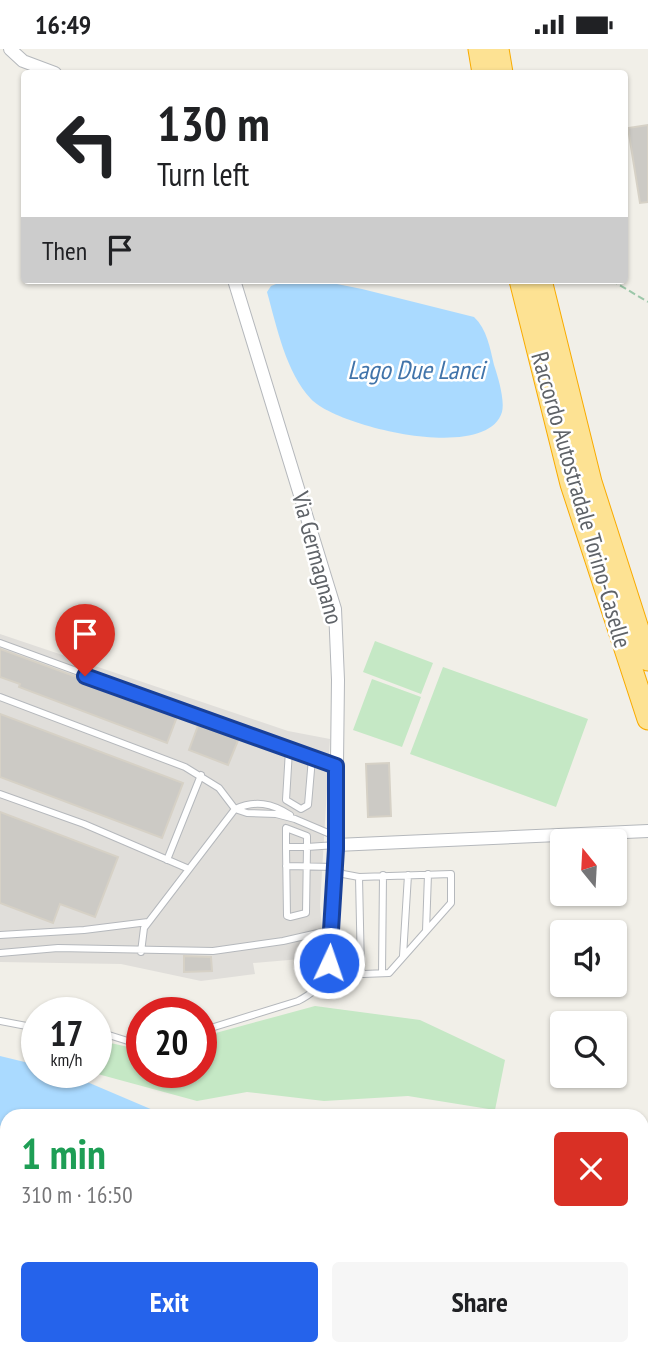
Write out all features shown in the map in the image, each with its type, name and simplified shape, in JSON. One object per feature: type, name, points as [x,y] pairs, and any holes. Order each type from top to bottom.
[{"type":"highway","points":[[479,49],[482,70]]},
{"type":"highway","points":[[498,49],[502,70]]},
{"type":"highway","name":"Raccordo Autostradale Torino-Caselle","points":[[532,288],[648,660]]},
{"type":"highway","name":"Raccordo Autostradale Torino-Caselle","points":[[532,288],[571,484],[648,719]]},
{"type":"street","points":[[10,49],[23,61],[47,70]]},
{"type":"street","name":"Via Germagnano","points":[[235,284],[335,609],[338,631],[336,841]]},
{"type":"street","points":[[336,841],[648,831]]},
{"type":"lane","points":[[0,642],[336,766]]},
{"type":"lane","points":[[0,697],[201,775],[219,788],[235,809]]},
{"type":"lane","points":[[289,750],[286,800],[301,809],[308,805],[312,758]]},
{"type":"lane","points":[[167,860],[201,775]]},
{"type":"lane","points":[[0,794],[84,824],[189,869]]},
{"type":"lane","points":[[141,952],[143,933],[148,922],[217,836],[235,809],[246,804],[276,806],[336,841]]},
{"type":"lane","points":[[286,828],[307,836],[307,847],[306,913],[290,917],[287,916],[286,828]]},
{"type":"lane","points":[[286,847],[307,847],[336,841]]},
{"type":"lane","name":"Via Germagnano","points":[[217,1026],[298,1001],[313,994],[325,981],[336,841]]},
{"type":"lane","points":[[286,866],[335,867],[343,874],[359,877],[451,874],[451,902],[389,973],[363,974],[360,971],[359,877]]},
{"type":"lane","points":[[426,931],[428,874]]},
{"type":"lane","points":[[382,973],[383,875]]},
{"type":"lane","points":[[403,957],[408,875]]},
{"type":"lane","points":[[0,935],[97,929],[148,922]]},
{"type":"lane","points":[[0,953],[58,948],[141,952],[213,951],[283,941],[331,930]]},
{"type":"lane","points":[[0,1021],[21,1025]]},
{"type":"path","points":[[618,284],[648,302]]},
{"type":"shaded area","points":[[0,634],[288,731],[330,739],[320,905],[324,957],[253,963],[255,974],[201,981],[121,964],[0,962]]},
{"type":"green space","points":[[375,641],[433,663],[421,694],[363,672]]},
{"type":"green space","points":[[443,667],[588,719],[556,807],[410,754]]},
{"type":"green space","points":[[372,679],[421,697],[402,747],[353,730]]},
{"type":"green space","points":[[315,1006],[420,1020],[505,1060],[495,1109],[408,1096],[324,1101],[247,1092],[197,1101],[149,1088],[217,1088],[217,1033]]},
{"type":"green space","points":[[112,1043],[126,1046],[126,1082],[112,1078]]},
{"type":"water","name":"Lago Due Lanci","points":[[337,284],[474,317],[482,327],[489,346],[501,388],[502,412],[491,427],[469,435],[442,438],[379,429],[326,410],[302,388],[289,363],[267,292],[271,286]]},
{"type":"water","points":[[0,1056],[21,1061],[21,1088],[101,1088],[151,1109],[0,1109]]},
{"type":"building","points":[[648,125],[648,202],[640,203],[628,128]]},
{"type":"building","points":[[0,649],[178,714],[167,743],[19,687],[20,684],[0,677]]},
{"type":"building","points":[[0,714],[183,783],[162,838],[0,777]]},
{"type":"building","points":[[199,723],[239,738],[228,765],[189,750]]},
{"type":"building","points":[[389,763],[391,816],[368,817],[366,764]]},
{"type":"building","points":[[0,812],[118,857],[95,917],[60,904],[53,923],[0,903]]},
{"type":"building","points":[[184,956],[211,957],[212,971],[184,972]]},
{"type":"route","points":[[85,676],[336,766],[336,849],[329,963]]}]
